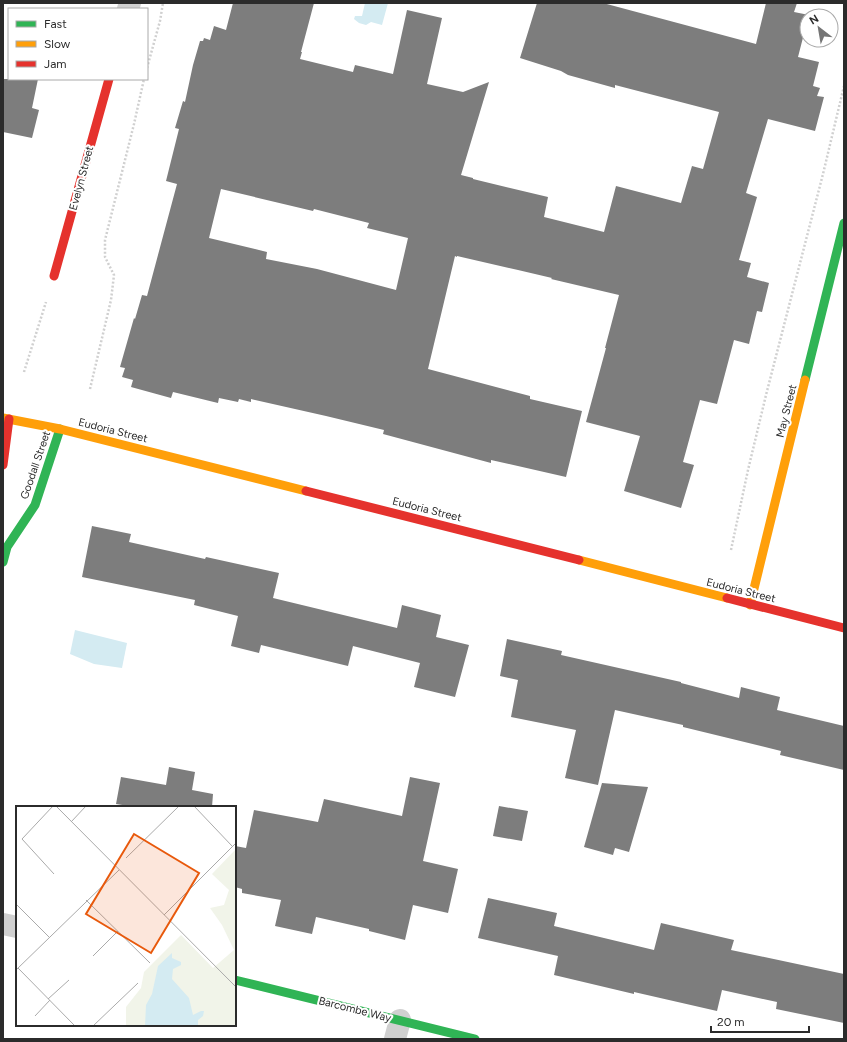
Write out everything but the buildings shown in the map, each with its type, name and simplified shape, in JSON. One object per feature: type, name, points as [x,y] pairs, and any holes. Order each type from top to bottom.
[{"type":"street","name":"Evelyn Street","points":[[54,276],[109,80]]},
{"type":"street","name":"May Street","points":[[750,605],[844,223]]},
{"type":"street","name":"Eudoria Street","points":[[6,418],[60,429],[844,628]]},
{"type":"street","points":[[3,464],[6,418]]},
{"type":"street","name":"Goodall Street","points":[[6,547],[35,505],[60,429]]},
{"type":"street","name":"Goodall Street","points":[[3,562],[6,547],[4,534]]},
{"type":"street","points":[[3,924],[16,927]]},
{"type":"street","name":"Barcombe Way","points":[[236,980],[397,1030],[476,1039]]},
{"type":"path","points":[[148,64],[160,22],[163,3]]},
{"type":"path","points":[[90,389],[111,300],[114,275],[106,257],[105,240],[144,80]]},
{"type":"path","points":[[731,550],[766,396],[820,188],[844,86]]},
{"type":"path","points":[[24,372],[54,276]]},
{"type":"water","points":[[365,3],[388,3],[382,25],[371,22],[366,25],[359,23],[354,19],[355,16],[362,16]]},
{"type":"water","points":[[75,630],[127,643],[122,668],[94,664],[70,654]]},
{"type":"traffic: fast","points":[[805,380],[844,223]]},
{"type":"traffic: fast","points":[[3,562],[7,547],[35,505],[60,429]]},
{"type":"traffic: fast","points":[[236,980],[475,1039]]},
{"type":"traffic: slow","points":[[750,605],[805,380]]},
{"type":"traffic: slow","points":[[3,418],[60,429],[306,491]]},
{"type":"traffic: slow","points":[[579,560],[727,598]]},
{"type":"traffic: jam","points":[[54,276],[109,80]]},
{"type":"traffic: jam","points":[[3,465],[9,419]]},
{"type":"traffic: jam","points":[[306,491],[579,560]]},
{"type":"traffic: jam","points":[[727,598],[844,628]]}]
